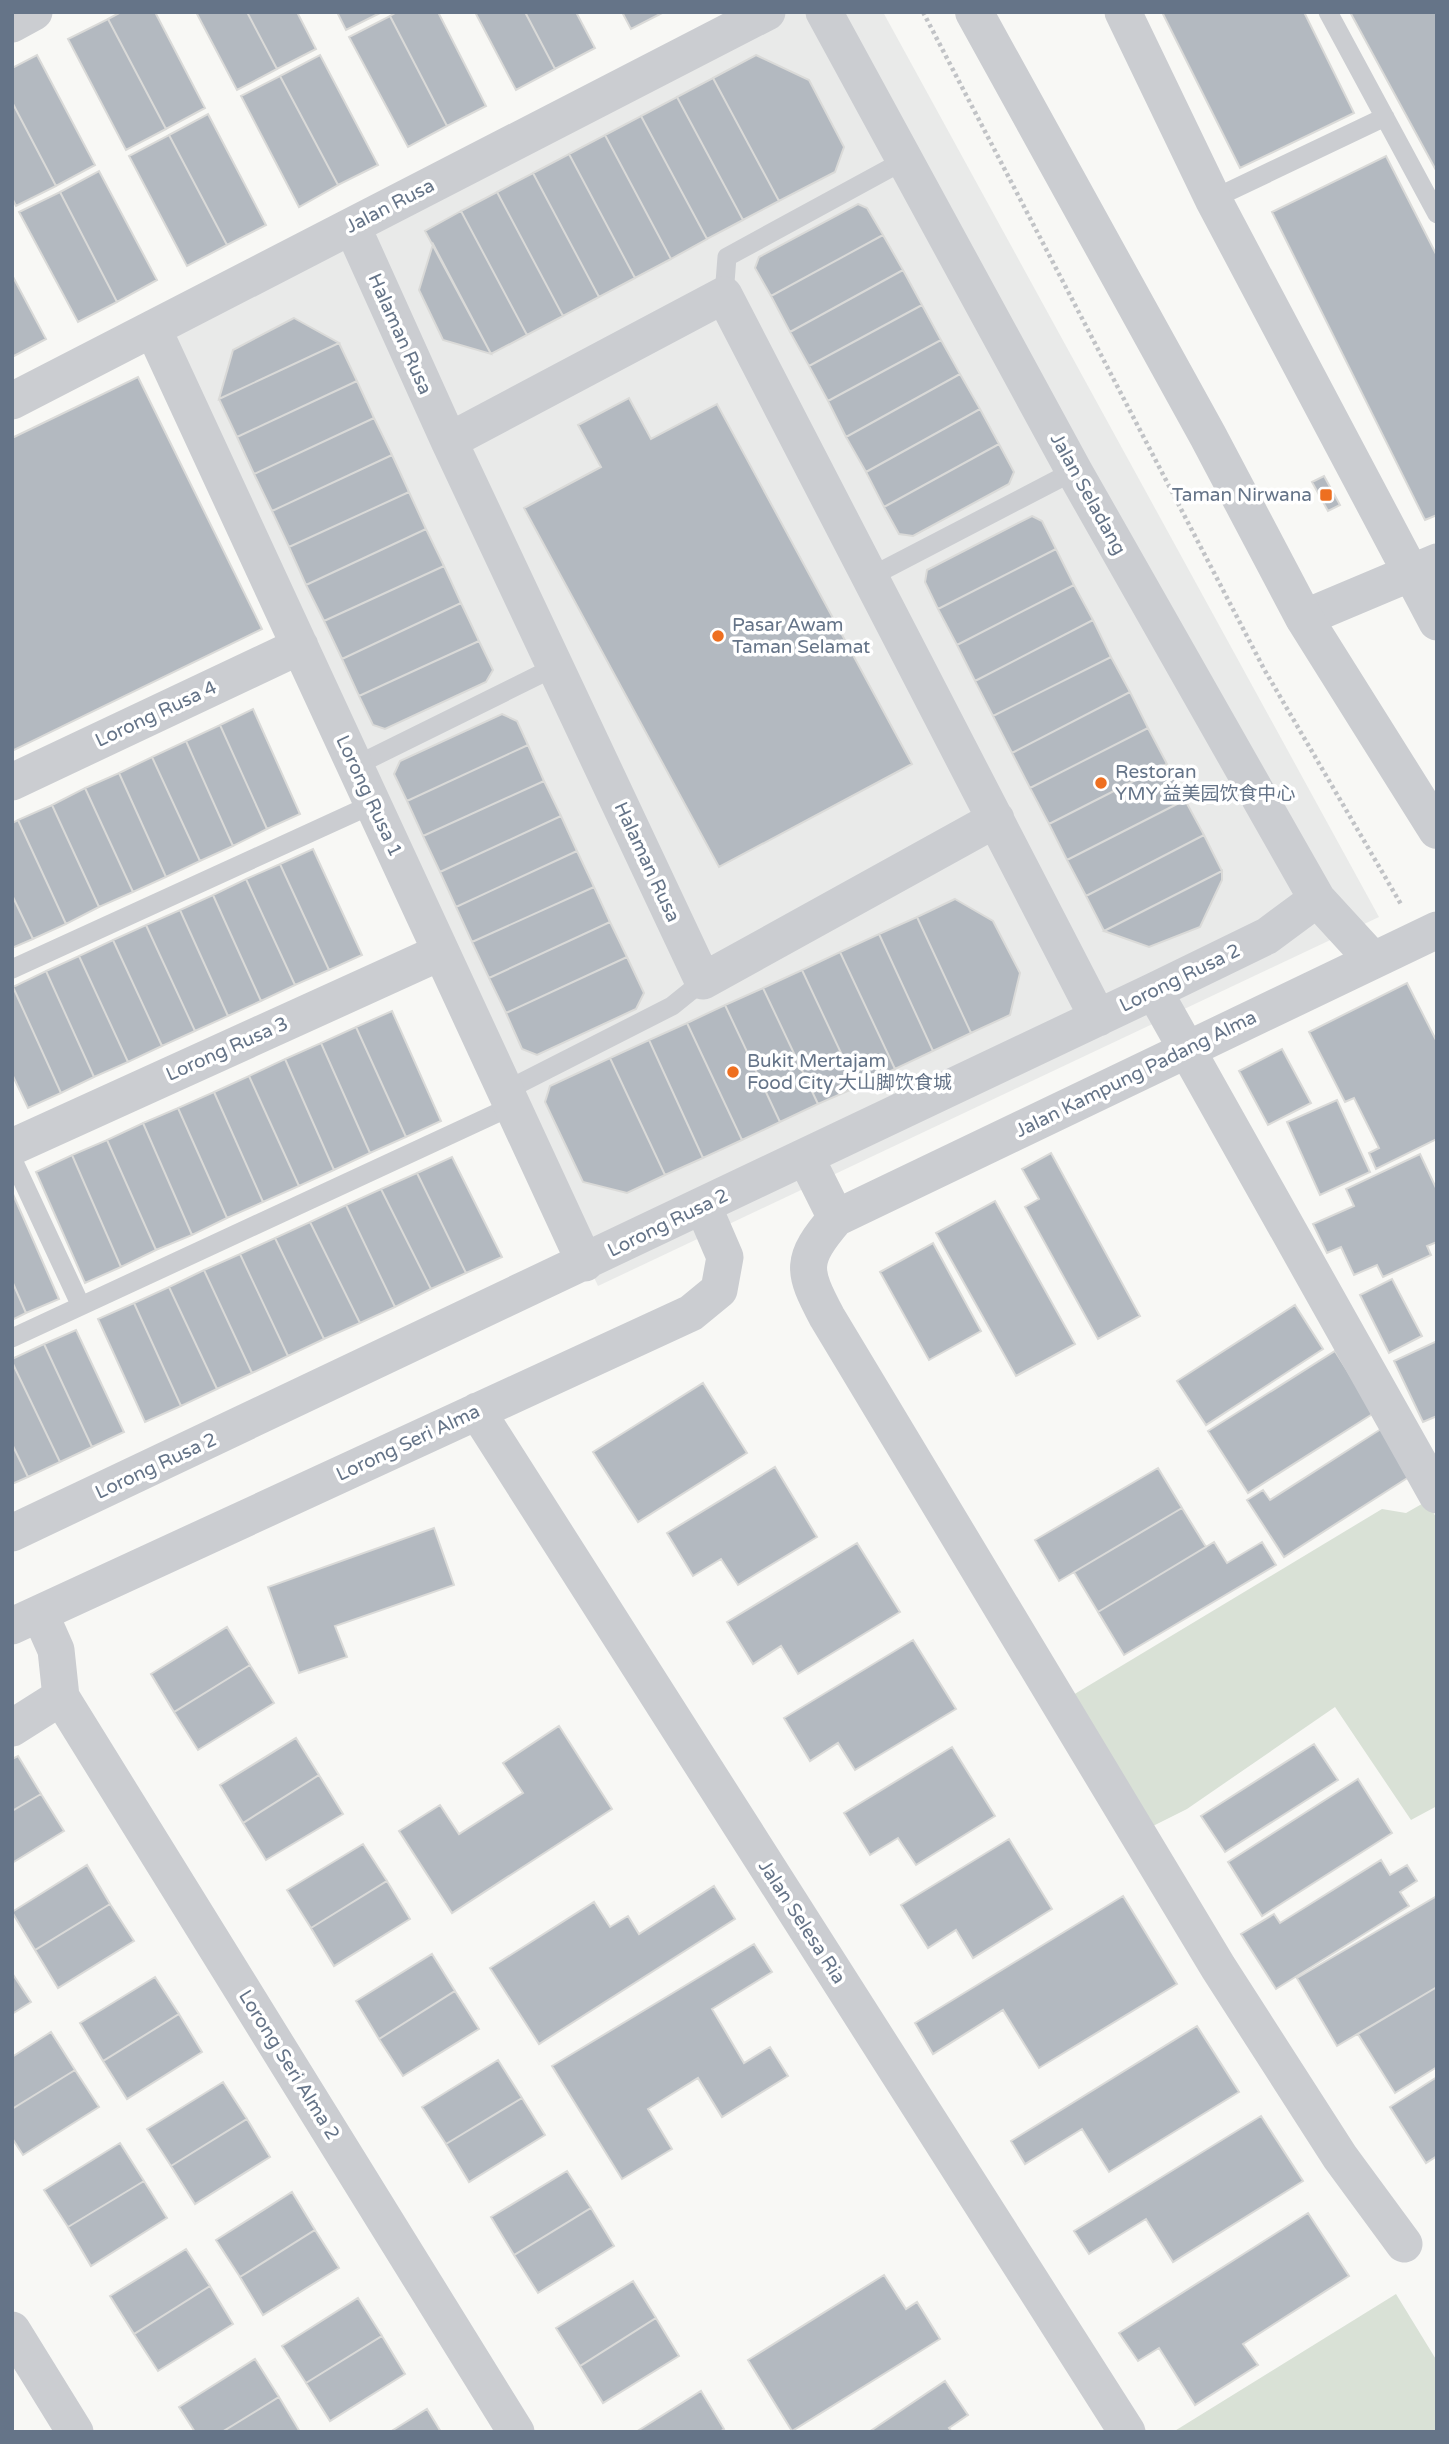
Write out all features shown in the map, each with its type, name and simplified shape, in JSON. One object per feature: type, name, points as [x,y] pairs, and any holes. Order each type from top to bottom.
[{"type":"street","points":[[12,24],[34,12]]},
{"type":"street","name":"Jalan Rusa","points":[[12,401],[767,12]]},
{"type":"street","name":"Jalan Seladang","points":[[824,12],[1074,471],[1317,899],[1373,960]]},
{"type":"street","points":[[974,12],[1208,436],[1304,618],[1437,830]]},
{"type":"street","points":[[1123,12],[1213,199],[1424,567],[1437,621]]},
{"type":"street","name":"Halaman Rusa","points":[[352,226],[449,441],[703,981]]},
{"type":"street","points":[[449,441],[724,295],[872,576],[1098,1018]]},
{"type":"street","name":"Lorong Rusa 1","points":[[153,329],[585,1263]]},
{"type":"street","points":[[1304,618],[1424,567]]},
{"type":"street","name":"Lorong Rusa 4","points":[[12,782],[300,646]]},
{"type":"street","points":[[703,981],[996,819]]},
{"type":"street","name":"Lorong Rusa 2","points":[[12,1533],[1154,991],[1267,936],[1317,899]]},
{"type":"street","name":"Jalan Kampung Padang Alma","points":[[836,1218],[1428,934]]},
{"type":"street","name":"Lorong Rusa 3","points":[[15,1141],[441,952]]},
{"type":"street","points":[[1154,991],[1437,1495]]},
{"type":"street","points":[[806,1158],[836,1218],[811,1247],[808,1281],[827,1318],[1218,1967],[1340,2157],[1404,2244]]},
{"type":"street","name":"Lorong Seri Alma","points":[[26,1620],[691,1313],[719,1290],[725,1256],[704,1206]]},
{"type":"street","name":"Jalan Selesa Ria","points":[[477,1411],[1127,2432]]},
{"type":"street","points":[[12,1728],[61,1698],[56,1650],[26,1620]]},
{"type":"street","name":"Lorong Seri Alma 2","points":[[61,1698],[516,2432]]},
{"type":"street","points":[[12,2330],[75,2432]]},
{"type":"lane","points":[[1328,12],[1437,214]]},
{"type":"lane","points":[[1213,199],[1385,117]]},
{"type":"lane","points":[[724,295],[727,257],[905,160]]},
{"type":"lane","points":[[872,576],[1074,471]]},
{"type":"lane","points":[[355,766],[555,667]]},
{"type":"lane","points":[[12,969],[373,804]]},
{"type":"lane","points":[[12,1338],[509,1098],[672,1006],[703,981]]},
{"type":"lane","points":[[15,1141],[80,1306]]},
{"type":"path","points":[[923,12],[1264,669],[1428,934]]},
{"type":"shaded area","points":[[778,12],[883,12],[1379,917],[598,1286],[153,330]]},
{"type":"shaded area","points":[[1427,1501],[1437,1519],[1437,1806],[1411,1820],[1335,1707],[1187,1809],[1149,1828],[1073,1695],[1382,1509],[1406,1513]]},
{"type":"shaded area","points":[[1396,2294],[1437,2361],[1437,2432],[1173,2432]]},
{"type":"building","points":[[121,12],[155,12],[205,108],[166,129],[108,19]]},
{"type":"building","points":[[196,12],[247,12],[277,69],[237,90]]},
{"type":"building","points":[[247,12],[297,12],[316,49],[277,69]]},
{"type":"building","points":[[337,12],[382,12],[346,30]]},
{"type":"building","points":[[397,12],[438,12],[486,106],[447,126],[390,16]]},
{"type":"building","points":[[475,12],[525,12],[555,69],[516,90]]},
{"type":"building","points":[[525,12],[576,12],[595,48],[555,69]]},
{"type":"building","points":[[622,12],[664,12],[631,29]]},
{"type":"building","points":[[1162,12],[1304,12],[1354,113],[1240,168]]},
{"type":"building","points":[[1350,12],[1437,12],[1437,172],[1388,82]]},
{"type":"building","points":[[390,16],[447,126],[408,147],[349,37]]},
{"type":"building","points":[[108,19],[166,129],[126,150],[68,39]]},
{"type":"building","points":[[37,55],[95,165],[56,186],[12,102],[12,68]]},
{"type":"building","points":[[320,55],[378,165],[338,185],[280,76]]},
{"type":"building","points":[[756,55],[809,80],[844,147],[835,172],[779,201],[713,78]]},
{"type":"building","points":[[280,76],[338,185],[299,207],[241,96]]},
{"type":"building","points":[[713,78],[779,201],[743,220],[677,97]]},
{"type":"building","points":[[677,97],[743,220],[707,239],[641,116]]},
{"type":"building","points":[[12,102],[56,186],[16,206],[12,198]]},
{"type":"building","points":[[208,114],[266,225],[227,245],[169,135]]},
{"type":"building","points":[[641,116],[707,239],[671,259],[605,135]]},
{"type":"building","points":[[169,135],[227,245],[187,266],[129,156]]},
{"type":"building","points":[[605,135],[671,259],[635,278],[569,154]]},
{"type":"building","points":[[569,154],[635,278],[599,297],[533,173]]},
{"type":"building","points":[[1386,156],[1437,256],[1437,515],[1425,520],[1272,212]]},
{"type":"building","points":[[99,171],[157,280],[117,302],[60,192]]},
{"type":"building","points":[[533,173],[599,297],[563,316],[497,192]]},
{"type":"building","points":[[60,192],[117,302],[78,322],[19,212]]},
{"type":"building","points":[[497,192],[563,316],[527,335],[461,211]]},
{"type":"building","points":[[858,204],[867,208],[883,235],[771,296],[755,268],[759,257]]},
{"type":"building","points":[[461,211],[527,335],[491,354],[425,231]]},
{"type":"building","points":[[883,235],[903,270],[790,332],[771,296]]},
{"type":"building","points":[[433,244],[491,354],[443,340],[419,290]]},
{"type":"building","points":[[903,270],[922,305],[809,366],[790,332]]},
{"type":"building","points":[[12,275],[46,339],[12,357]]},
{"type":"building","points":[[922,305],[941,340],[828,401],[809,366]]},
{"type":"building","points":[[294,318],[339,343],[219,399],[233,350]]},
{"type":"building","points":[[941,340],[960,374],[846,437],[828,401]]},
{"type":"building","points":[[339,343],[357,381],[237,437],[219,399]]},
{"type":"building","points":[[960,374],[980,409],[866,472],[846,437]]},
{"type":"building","points":[[138,377],[262,629],[12,751],[12,438]]},
{"type":"building","points":[[357,381],[374,418],[254,474],[237,437]]},
{"type":"building","name":"Pasar Awam Taman Selamat","points":[[629,398],[651,439],[717,404],[912,764],[719,867],[524,508],[601,467],[578,425]]},
{"type":"building","points":[[980,409],[999,444],[884,507],[866,472]]},
{"type":"building","points":[[374,418],[392,455],[272,511],[254,474]]},
{"type":"building","points":[[999,444],[1014,472],[1009,484],[913,536],[899,534],[884,507]]},
{"type":"building","points":[[392,455],[409,492],[289,547],[272,511]]},
{"type":"building","points":[[1324,476],[1340,505],[1328,511],[1312,482]]},
{"type":"building","points":[[409,492],[426,529],[306,585],[289,547]]},
{"type":"building","points":[[1032,516],[1042,521],[1056,549],[938,609],[925,582],[927,570]]},
{"type":"building","points":[[426,529],[444,566],[324,621],[306,585]]},
{"type":"building","points":[[1056,549],[1074,585],[957,645],[938,609]]},
{"type":"building","points":[[444,566],[461,603],[342,659],[324,621]]},
{"type":"building","points":[[1074,585],[1093,620],[975,681],[957,645]]},
{"type":"building","points":[[461,603],[479,641],[359,696],[342,659]]},
{"type":"building","points":[[1093,620],[1111,657],[993,716],[975,681]]},
{"type":"building","points":[[479,641],[493,670],[486,682],[385,729],[373,725],[359,696]]},
{"type":"building","points":[[1111,657],[1130,692],[1012,753],[993,716]]},
{"type":"building","points":[[1130,692],[1148,728],[1030,788],[1012,753]]},
{"type":"building","points":[[253,709],[300,814],[267,829],[220,725]]},
{"type":"building","points":[[502,714],[517,721],[528,745],[407,801],[394,774],[400,761]]},
{"type":"building","points":[[220,725],[267,829],[233,846],[186,741]]},
{"type":"building","points":[[1148,728],[1167,764],[1049,824],[1030,788]]},
{"type":"building","points":[[186,741],[233,846],[200,861],[152,757]]},
{"type":"building","points":[[528,745],[544,781],[423,836],[407,801]]},
{"type":"building","points":[[152,757],[200,861],[166,877],[119,773]]},
{"type":"building","points":[[1167,764],[1185,800],[1067,860],[1049,824]]},
{"type":"building","points":[[119,773],[166,877],[133,892],[85,788]]},
{"type":"building","points":[[544,781],[561,816],[440,872],[423,836]]},
{"type":"building","points":[[85,788],[133,892],[99,907],[52,805]]},
{"type":"building","points":[[1185,800],[1204,835],[1086,896],[1067,860]]},
{"type":"building","points":[[52,805],[99,907],[66,924],[18,820]]},
{"type":"building","points":[[561,816],[577,851],[456,907],[440,872]]},
{"type":"building","points":[[18,820],[66,924],[33,939],[12,895],[12,823]]},
{"type":"building","points":[[1204,835],[1222,871],[1104,931],[1086,896]]},
{"type":"building","points":[[313,849],[362,955],[329,970],[280,864]]},
{"type":"building","points":[[577,851],[594,887],[472,942],[456,907]]},
{"type":"building","points":[[280,864],[329,970],[295,985],[246,879]]},
{"type":"building","points":[[1222,871],[1222,880],[1200,927],[1149,947],[1104,931]]},
{"type":"building","points":[[246,879],[295,985],[261,1001],[213,895]]},
{"type":"building","points":[[594,887],[610,922],[489,978],[472,942]]},
{"type":"building","points":[[12,895],[33,939],[12,948]]},
{"type":"building","points":[[213,895],[261,1001],[228,1016],[180,910]]},
{"type":"building","points":[[955,899],[993,921],[1020,973],[1010,1015],[971,1033],[917,917]]},
{"type":"building","points":[[180,910],[228,1016],[195,1031],[146,925]]},
{"type":"building","points":[[917,917],[971,1033],[933,1051],[879,934]]},
{"type":"building","points":[[610,922],[627,957],[506,1013],[489,978]]},
{"type":"building","points":[[146,925],[195,1031],[162,1046],[113,940]]},
{"type":"building","points":[[879,934],[933,1051],[895,1069],[840,952]]},
{"type":"building","points":[[113,940],[162,1046],[128,1062],[79,956]]},
{"type":"building","points":[[840,952],[895,1069],[857,1087],[802,970]]},
{"type":"building","points":[[79,956],[128,1062],[94,1077],[46,971]]},
{"type":"building","points":[[627,957],[644,993],[636,1009],[537,1055],[522,1049],[506,1013]]},
{"type":"building","points":[[802,970],[857,1087],[818,1104],[763,988]]},
{"type":"building","points":[[46,971],[94,1077],[61,1093],[13,987]]},
{"type":"building","points":[[1407,983],[1437,1042],[1437,1139],[1376,1169],[1369,1153],[1379,1148],[1354,1098],[1345,1102],[1309,1032]]},
{"type":"building","points":[[13,987],[61,1093],[28,1108],[12,1074]]},
{"type":"building","points":[[763,988],[818,1104],[780,1122],[725,1005]]},
{"type":"building","points":[[725,1005],[780,1122],[742,1140],[687,1023]]},
{"type":"building","points":[[392,1011],[441,1121],[406,1137],[356,1027]]},
{"type":"building","points":[[687,1023],[742,1140],[703,1158],[649,1040]]},
{"type":"building","points":[[356,1027],[406,1137],[370,1153],[321,1043]]},
{"type":"building","points":[[649,1040],[703,1158],[665,1175],[610,1058]]},
{"type":"building","points":[[321,1043],[370,1153],[334,1170],[285,1059]]},
{"type":"building","points":[[1282,1049],[1311,1103],[1268,1125],[1239,1071]]},
{"type":"building","points":[[610,1058],[665,1175],[627,1193],[583,1182],[545,1102],[550,1086]]},
{"type":"building","points":[[285,1059],[334,1170],[299,1186],[249,1076]]},
{"type":"building","points":[[249,1076],[299,1186],[263,1202],[214,1092]]},
{"type":"building","points":[[214,1092],[263,1202],[227,1218],[178,1108]]},
{"type":"building","points":[[1337,1100],[1370,1172],[1320,1195],[1287,1122]]},
{"type":"building","points":[[178,1108],[227,1218],[192,1235],[143,1123]]},
{"type":"building","points":[[143,1123],[192,1235],[156,1250],[107,1140]]},
{"type":"building","points":[[107,1140],[156,1250],[121,1267],[72,1155]]},
{"type":"building","points":[[1051,1153],[1140,1316],[1098,1339],[1025,1207],[1039,1199],[1022,1169]]},
{"type":"building","points":[[1420,1154],[1437,1190],[1437,1242],[1427,1246],[1431,1255],[1383,1277],[1377,1265],[1354,1275],[1341,1247],[1327,1253],[1313,1224],[1354,1206],[1346,1189]]},
{"type":"building","points":[[72,1155],[121,1267],[85,1283],[36,1172]]},
{"type":"building","points":[[452,1157],[502,1257],[466,1273],[417,1173]]},
{"type":"building","points":[[417,1173],[466,1273],[431,1289],[381,1189]]},
{"type":"building","points":[[381,1189],[431,1289],[395,1307],[346,1205]]},
{"type":"building","points":[[12,1192],[59,1299],[26,1313],[12,1281]]},
{"type":"building","points":[[995,1201],[1075,1344],[1016,1376],[936,1233]]},
{"type":"building","points":[[346,1205],[395,1307],[360,1323],[310,1222]]},
{"type":"building","points":[[310,1222],[360,1323],[324,1339],[275,1238]]},
{"type":"building","points":[[275,1238],[324,1339],[288,1356],[240,1254]]},
{"type":"building","points":[[933,1243],[981,1331],[929,1360],[880,1272]]},
{"type":"building","points":[[240,1254],[288,1356],[252,1373],[204,1270]]},
{"type":"building","points":[[204,1270],[252,1373],[217,1389],[169,1287]]},
{"type":"building","points":[[1392,1279],[1422,1336],[1389,1353],[1360,1295]]},
{"type":"building","points":[[12,1281],[26,1313],[12,1320]]},
{"type":"building","points":[[169,1287],[217,1389],[181,1406],[134,1303]]},
{"type":"building","points":[[134,1303],[181,1406],[145,1422],[98,1319]]},
{"type":"building","points":[[1295,1305],[1323,1349],[1206,1425],[1177,1381]]},
{"type":"building","points":[[76,1330],[124,1432],[92,1447],[44,1344]]},
{"type":"building","points":[[1437,1341],[1437,1416],[1423,1422],[1394,1361]]},
{"type":"building","points":[[44,1344],[92,1447],[60,1462],[12,1362],[12,1359]]},
{"type":"building","points":[[1335,1351],[1374,1413],[1248,1493],[1208,1431]]},
{"type":"building","points":[[12,1362],[60,1462],[28,1477],[12,1444]]},
{"type":"building","points":[[703,1383],[747,1453],[638,1522],[593,1452]]},
{"type":"building","points":[[1381,1429],[1412,1475],[1284,1557],[1247,1500],[1263,1490],[1270,1500]]},
{"type":"building","points":[[12,1444],[28,1477],[12,1484]]},
{"type":"building","points":[[775,1467],[817,1537],[738,1585],[721,1559],[693,1576],[667,1533]]},
{"type":"building","points":[[1158,1468],[1182,1508],[1059,1581],[1035,1540]]},
{"type":"building","points":[[1182,1508],[1206,1547],[1098,1612],[1074,1572]]},
{"type":"building","points":[[434,1528],[454,1585],[335,1626],[347,1657],[299,1673],[268,1587]]},
{"type":"building","points":[[1214,1542],[1227,1563],[1262,1542],[1276,1565],[1124,1655],[1098,1612]]},
{"type":"building","points":[[857,1543],[900,1612],[798,1674],[781,1646],[753,1664],[727,1622]]},
{"type":"building","points":[[227,1627],[250,1665],[174,1712],[151,1674]]},
{"type":"building","points":[[913,1640],[956,1709],[855,1770],[838,1743],[810,1761],[784,1718]]},
{"type":"building","points":[[250,1665],[274,1703],[198,1750],[174,1712]]},
{"type":"building","points":[[559,1726],[612,1809],[452,1913],[399,1831],[440,1805],[459,1834],[523,1793],[503,1763]]},
{"type":"building","points":[[296,1738],[319,1775],[243,1823],[220,1785]]},
{"type":"building","points":[[1314,1744],[1338,1780],[1225,1852],[1201,1816]]},
{"type":"building","points":[[952,1747],[995,1816],[916,1865],[898,1838],[870,1855],[844,1813]]},
{"type":"building","points":[[18,1756],[41,1794],[12,1811],[12,1759]]},
{"type":"building","points":[[319,1775],[343,1814],[266,1860],[243,1823]]},
{"type":"building","points":[[1358,1779],[1392,1833],[1262,1916],[1228,1862]]},
{"type":"building","points":[[41,1794],[64,1831],[12,1863],[12,1811]]},
{"type":"building","points":[[1009,1839],[1052,1909],[973,1958],[956,1930],[928,1948],[901,1905]]},
{"type":"building","points":[[363,1844],[387,1881],[311,1928],[287,1890]]},
{"type":"building","points":[[1381,1860],[1390,1875],[1407,1865],[1417,1881],[1400,1892],[1409,1906],[1276,1989],[1241,1934],[1274,1914],[1280,1923]]},
{"type":"building","points":[[87,1865],[110,1904],[35,1950],[12,1912]]},
{"type":"building","points":[[387,1881],[410,1919],[334,1966],[311,1928]]},
{"type":"building","points":[[714,1886],[735,1919],[539,2044],[490,1968],[594,1902],[610,1927],[628,1916],[639,1934]]},
{"type":"building","points":[[1123,1896],[1177,1984],[1039,2068],[1003,2010],[933,2054],[915,2023]]},
{"type":"building","points":[[1437,1896],[1437,1987],[1337,2046],[1297,1978]]},
{"type":"building","points":[[110,1904],[134,1941],[58,1988],[35,1950]]},
{"type":"building","points":[[754,1944],[772,1972],[712,2009],[744,2063],[770,2047],[788,2076],[722,2117],[698,2078],[648,2109],[672,2149],[622,2179],[552,2066]]},
{"type":"building","points":[[432,1954],[455,1991],[379,2039],[356,2001]]},
{"type":"building","points":[[12,1973],[31,2002],[12,2014]]},
{"type":"building","points":[[155,1977],[179,2014],[103,2061],[80,2023]]},
{"type":"building","points":[[1437,1987],[1437,2067],[1395,2093],[1358,2034]]},
{"type":"building","points":[[455,1991],[479,2029],[403,2076],[379,2039]]},
{"type":"building","points":[[179,2014],[202,2052],[127,2099],[103,2061]]},
{"type":"building","points":[[1197,2026],[1239,2092],[1109,2172],[1082,2129],[1025,2164],[1011,2141]]},
{"type":"building","points":[[51,2032],[75,2070],[12,2109],[12,2057]]},
{"type":"building","points":[[498,2060],[522,2098],[446,2144],[422,2107]]},
{"type":"building","points":[[75,2070],[99,2107],[23,2155],[12,2138],[12,2109]]},
{"type":"building","points":[[1437,2077],[1437,2156],[1426,2163],[1390,2107]]},
{"type":"building","points":[[223,2082],[247,2119],[171,2166],[147,2129]]},
{"type":"building","points":[[522,2098],[545,2135],[469,2182],[446,2144]]},
{"type":"building","points":[[1261,2116],[1303,2181],[1173,2262],[1146,2219],[1089,2254],[1074,2231]]},
{"type":"building","points":[[247,2119],[270,2157],[195,2204],[171,2166]]},
{"type":"building","points":[[120,2143],[144,2181],[68,2227],[44,2190]]},
{"type":"building","points":[[567,2171],[591,2208],[514,2255],[491,2217]]},
{"type":"building","points":[[144,2181],[167,2218],[91,2266],[68,2227]]},
{"type":"building","points":[[292,2192],[315,2230],[240,2277],[216,2240]]},
{"type":"building","points":[[591,2208],[614,2246],[538,2293],[514,2255]]},
{"type":"building","points":[[1308,2213],[1349,2276],[1243,2344],[1258,2365],[1195,2405],[1159,2348],[1138,2361],[1119,2333]]},
{"type":"building","points":[[315,2230],[339,2268],[263,2315],[240,2277]]},
{"type":"building","points":[[186,2249],[210,2286],[134,2334],[110,2296]]},
{"type":"building","points":[[884,2275],[906,2309],[917,2302],[940,2339],[792,2431],[748,2360]]},
{"type":"building","points":[[633,2281],[656,2318],[580,2366],[556,2328]]},
{"type":"building","points":[[210,2286],[233,2324],[158,2371],[134,2334]]},
{"type":"building","points":[[358,2298],[382,2336],[306,2383],[282,2346]]},
{"type":"building","points":[[656,2318],[679,2356],[603,2403],[580,2366]]},
{"type":"building","points":[[382,2336],[405,2374],[330,2421],[306,2383]]},
{"type":"building","points":[[255,2359],[279,2397],[222,2432],[195,2432],[179,2407]]},
{"type":"building","points":[[945,2381],[968,2415],[949,2428],[952,2432],[869,2432]]},
{"type":"building","points":[[701,2391],[724,2429],[720,2432],[636,2432]]},
{"type":"building","points":[[279,2397],[300,2432],[222,2432]]},
{"type":"building","points":[[427,2409],[441,2432],[390,2432]]},
{"type":"place","name":"Taman Nirwana","points":[[1326,495]]},
{"type":"place","name":"Pasar Awam Taman Selamat","points":[[718,636]]},
{"type":"place","name":"Restoran YMY 益美园饮食中心","points":[[1101,783]]},
{"type":"place","name":"Bukit Mertajam Food City 大山脚饮食城","points":[[733,1072]]}]
